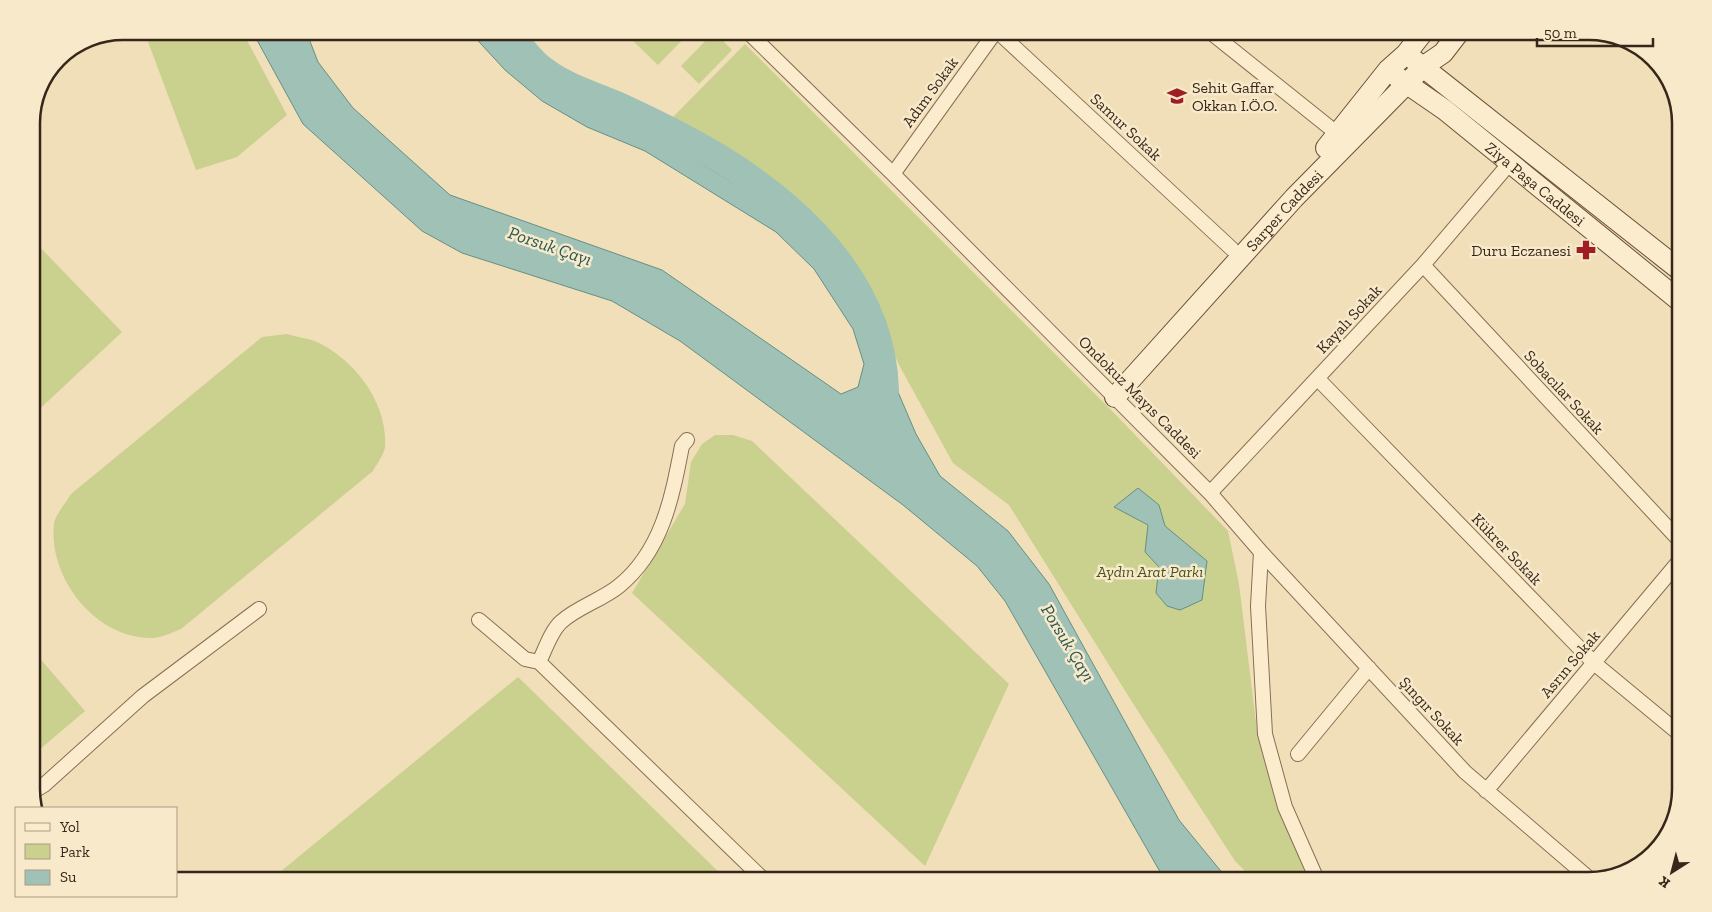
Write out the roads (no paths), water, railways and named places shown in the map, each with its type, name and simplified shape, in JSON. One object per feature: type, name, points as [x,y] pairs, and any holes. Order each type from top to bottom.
[{"type":"main road","name":"Sarper Caddesi","points":[[1111,392],[1232,249],[1339,134],[1388,70],[1406,54],[1417,40]]},
{"type":"main road","name":"Sarper Caddesi","points":[[1111,392],[1294,198],[1424,66],[1443,52],[1453,40]]},
{"type":"main road","name":"Ziya Paşa Caddesi","points":[[1406,54],[1424,66],[1672,264]]},
{"type":"main road","name":"Ziya Paşa Caddesi","points":[[1388,70],[1445,110],[1672,295]]},
{"type":"street","name":"Ondokuz Mayıs Caddesi","points":[[756,40],[1111,392],[1210,493],[1261,552]]},
{"type":"street","name":"Adım Sokak","points":[[893,174],[990,40]]},
{"type":"street","name":"Samur Sokak","points":[[1006,40],[1232,249]]},
{"type":"street","points":[[1220,40],[1339,134]]},
{"type":"street","name":"Kayalı Sokak","points":[[1210,493],[1423,266],[1509,164]]},
{"type":"street","name":"Sobacılar Sokak","points":[[1423,266],[1672,532]]},
{"type":"street","name":"Kükrer Sokak","points":[[1318,379],[1594,663],[1672,728]]},
{"type":"street","points":[[539,662],[560,622],[619,586],[643,560],[660,533],[672,499],[682,446],[687,440]]},
{"type":"street","points":[[1261,552],[1258,606],[1265,734],[1285,807],[1314,872]]},
{"type":"street","name":"Şıngır Sokak","points":[[1261,552],[1465,772],[1582,872]]},
{"type":"street","name":"Asrın Sokak","points":[[1486,791],[1672,570]]},
{"type":"street","points":[[40,787],[143,696],[259,609]]},
{"type":"street","points":[[479,620],[525,659],[539,662],[757,872]]},
{"type":"street","points":[[1298,754],[1369,668]]},
{"type":"water","points":[[257,40],[309,40],[318,62],[353,108],[450,195],[662,270],[841,394],[858,387],[864,364],[853,329],[814,269],[776,232],[645,151],[587,127],[542,101],[505,70],[477,40],[504,40],[536,74],[578,103],[653,133],[778,211],[816,243],[855,292],[916,434],[940,476],[1008,531],[1049,584],[1179,820],[1222,872],[1160,872],[1005,601],[977,566],[903,505],[680,341],[612,301],[462,253],[422,231],[303,124]]},
{"type":"water","points":[[1138,488],[1159,505],[1165,526],[1207,561],[1202,600],[1180,610],[1167,606],[1156,593],[1159,567],[1145,552],[1148,525],[1114,507]]},
{"type":"waterway","name":"Porsuk Çayı","points":[[515,40],[533,61],[555,78],[651,121],[710,153],[747,177],[783,204],[815,234],[842,268],[864,305],[879,346],[885,390]]},
{"type":"place","name":"Sehit Gaffar Okkan I.Ö.O.","points":[[1177,96]]},
{"type":"place","name":"Duru Eczanesi","points":[[1586,250]]},
{"type":"park label","name":"Aydın Arat Parkı","points":[[1150,571]]}]
